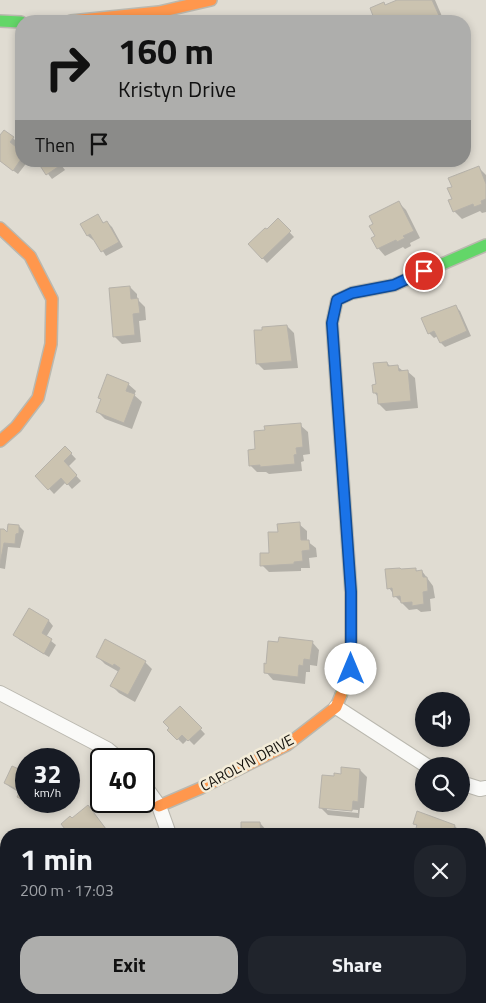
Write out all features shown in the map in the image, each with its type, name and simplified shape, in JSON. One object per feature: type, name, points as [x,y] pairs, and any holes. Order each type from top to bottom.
[{"type":"street","points":[[138,15],[211,0]]},
{"type":"street","points":[[0,21],[15,22]]},
{"type":"street","points":[[0,228],[30,256],[52,299],[51,344],[38,398],[16,427],[0,441]]},
{"type":"street","points":[[415,758],[336,707],[351,669],[351,592],[332,323],[337,300],[352,293],[394,285],[486,244]]},
{"type":"street","points":[[0,693],[105,748]]},
{"type":"street","name":"CAROLYN DRIVE","points":[[160,806],[201,788],[287,745],[336,707]]},
{"type":"street","points":[[470,785],[486,788]]},
{"type":"street","points":[[155,799],[160,806],[167,828]]},
{"type":"building","points":[[397,0],[432,0],[439,15],[373,15],[370,8],[384,2],[385,5]]},
{"type":"building","points":[[4,130],[14,137],[10,142],[15,146],[16,167],[13,171],[0,161],[0,135]]},
{"type":"building","points":[[479,166],[486,184],[486,199],[481,201],[482,204],[474,207],[473,204],[453,212],[448,200],[452,199],[447,188],[452,187],[448,178]]},
{"type":"building","points":[[41,167],[58,167],[46,175]]},
{"type":"building","points":[[399,201],[414,231],[403,236],[405,238],[397,242],[396,240],[377,249],[371,238],[375,236],[369,226],[373,224],[369,216]]},
{"type":"building","points":[[98,214],[103,223],[107,221],[119,242],[101,252],[90,234],[87,236],[80,224]]},
{"type":"building","points":[[278,218],[291,231],[262,259],[248,244]]},
{"type":"building","points":[[130,286],[131,299],[138,298],[140,313],[133,314],[135,335],[113,337],[109,288]]},
{"type":"building","points":[[456,305],[467,331],[440,343],[434,331],[428,334],[421,318]]},
{"type":"building","points":[[287,325],[292,361],[256,364],[254,330],[262,330],[262,327]]},
{"type":"building","points":[[387,362],[388,366],[398,365],[399,371],[408,370],[411,401],[378,404],[377,393],[373,393],[372,385],[376,384],[373,363]]},
{"type":"building","points":[[107,374],[129,383],[126,391],[135,394],[124,423],[96,412],[101,399],[98,398]]},
{"type":"building","points":[[301,423],[303,447],[296,448],[297,454],[294,455],[295,464],[249,466],[248,450],[255,449],[254,431],[265,430],[264,426]]},
{"type":"building","points":[[65,446],[72,453],[64,461],[77,475],[67,485],[61,478],[48,490],[35,476]]},
{"type":"building","points":[[300,522],[301,540],[309,540],[310,550],[302,551],[303,561],[294,562],[294,564],[260,566],[260,553],[269,553],[268,532],[278,532],[277,524]]},
{"type":"building","points":[[8,524],[19,525],[19,533],[16,534],[15,544],[4,543],[0,564],[0,529],[4,529],[7,532]]},
{"type":"building","points":[[416,568],[416,571],[422,570],[423,577],[427,577],[428,591],[423,592],[424,604],[412,606],[412,602],[401,603],[400,596],[393,597],[392,588],[387,589],[385,569]]},
{"type":"building","points":[[29,608],[49,620],[42,633],[52,639],[44,654],[13,635]]},
{"type":"building","points":[[279,637],[313,641],[310,660],[304,659],[303,666],[299,665],[298,677],[264,673],[268,641],[278,642]]},
{"type":"building","points":[[105,639],[146,661],[128,695],[110,686],[120,668],[96,657]]},
{"type":"building","points":[[180,706],[202,728],[188,741],[182,735],[177,740],[167,730],[169,728],[163,722]]},
{"type":"building","points":[[12,766],[15,767],[15,788],[4,783]]},
{"type":"building","points":[[341,767],[360,769],[358,802],[353,801],[352,811],[319,808],[322,775],[334,776],[334,773],[341,774]]},
{"type":"building","points":[[88,805],[90,813],[94,813],[105,828],[64,828],[61,824],[70,816],[72,818]]},
{"type":"building","points":[[417,812],[455,825],[454,828],[416,828],[417,825],[413,824]]},
{"type":"building","points":[[241,822],[260,822],[260,828],[241,828]]},
{"type":"traffic: fast","points":[[0,21],[15,22]]},
{"type":"traffic: fast","points":[[341,695],[351,669],[351,592],[332,323],[337,300],[352,293],[394,285],[486,245]]},
{"type":"traffic: slow","points":[[130,15],[159,12],[211,0]]},
{"type":"traffic: slow","points":[[0,228],[30,256],[52,299],[51,344],[38,398],[16,427],[0,441]]},
{"type":"traffic: slow","points":[[159,806],[201,788],[287,745],[336,707],[341,695]]},
{"type":"route","points":[[351,669],[351,592],[332,323],[337,300],[352,293],[394,285],[424,271]]}]
